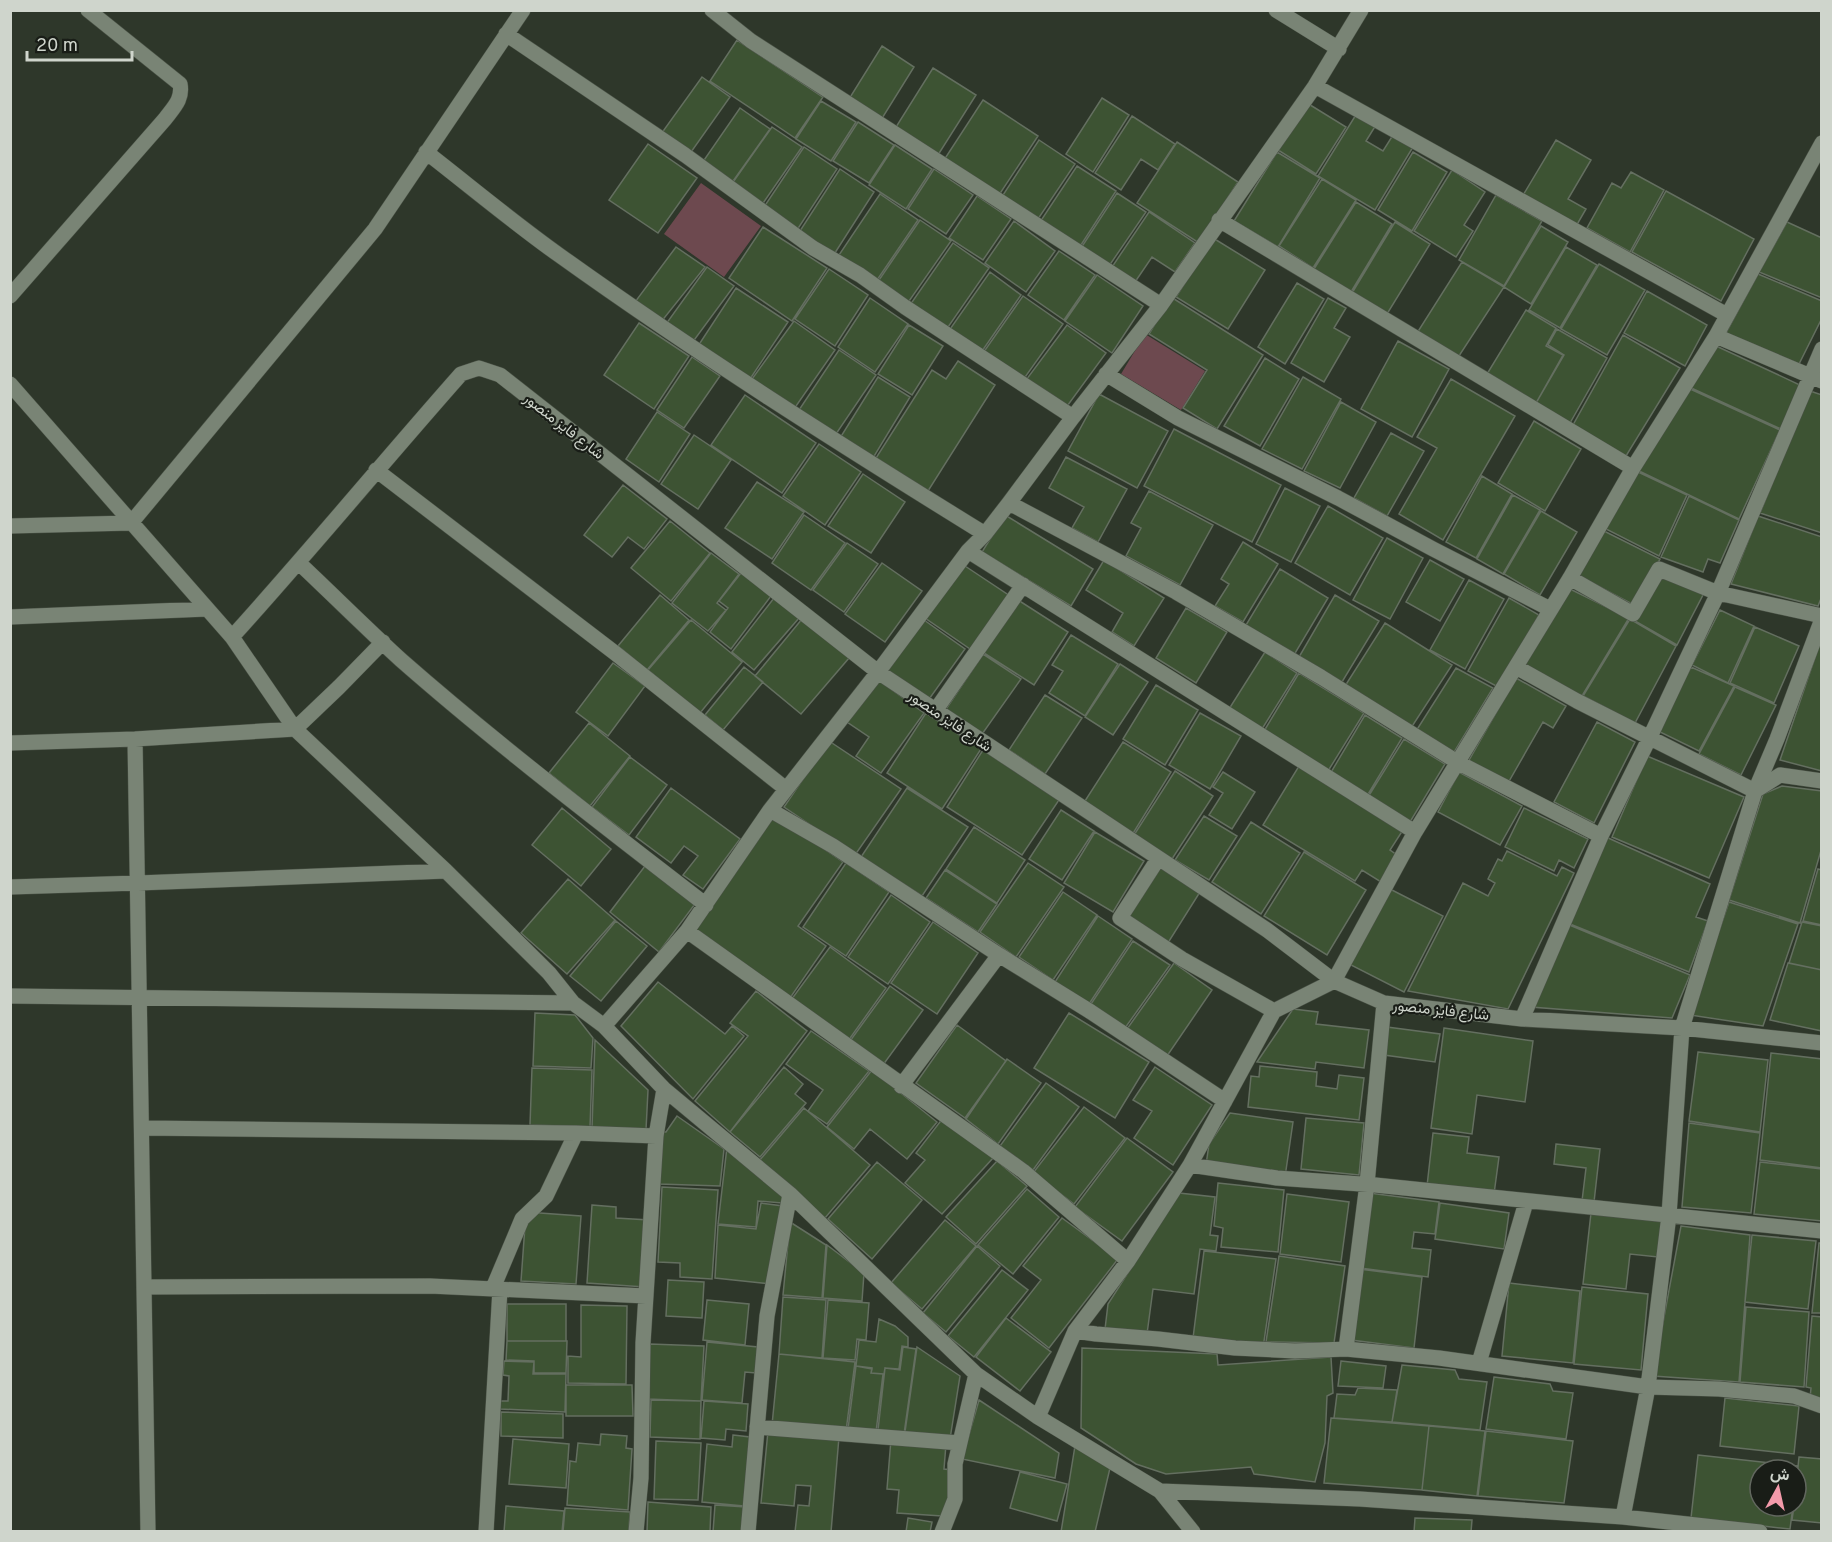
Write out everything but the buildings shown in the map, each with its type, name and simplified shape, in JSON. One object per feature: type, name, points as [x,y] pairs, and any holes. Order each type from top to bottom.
[{"type":"street","points":[[10,296],[165,118],[179,101],[182,92],[180,84],[87,10]]},
{"type":"street","points":[[712,10],[751,41],[1161,305]]},
{"type":"street","points":[[1276,10],[1339,49]]},
{"type":"street","points":[[604,1026],[687,931],[770,810],[878,672],[968,551],[985,534],[1072,417],[1161,305],[1315,86],[1361,10]]},
{"type":"street","points":[[10,526],[131,523],[375,229],[507,34],[515,14]]},
{"type":"street","points":[[507,34],[685,155],[813,248],[860,275],[905,308],[1072,417]]},
{"type":"street","points":[[1315,86],[1727,315]]},
{"type":"street","points":[[1038,1417],[1075,1331],[1128,1260],[1190,1166],[1274,1011],[1334,981],[1416,832],[1570,578],[1633,468],[1716,336],[1821,143]]},
{"type":"street","points":[[426,152],[558,254],[651,319],[852,452],[985,534]]},
{"type":"street","points":[[1219,220],[1633,468]]},
{"type":"street","points":[[1716,336],[1816,379]]},
{"type":"street","points":[[1522,1019],[1601,836],[1718,593],[1816,379],[1821,348]]},
{"type":"street","name":"شارع فايز منصور","points":[[232,637],[461,374],[479,368],[500,375],[878,672],[1267,930],[1334,981],[1384,1004],[1522,1019],[1682,1028],[1821,1043]]},
{"type":"street","points":[[1106,374],[1178,418],[1338,498],[1550,609]]},
{"type":"street","points":[[11,387],[232,637],[295,729],[446,871],[549,973],[573,1003],[604,1026],[664,1089],[790,1194],[976,1374],[1038,1417],[1160,1491],[1193,1532]]},
{"type":"street","points":[[376,471],[615,653],[786,789]]},
{"type":"street","points":[[1009,503],[1186,597],[1322,676],[1459,763],[1601,836]]},
{"type":"street","points":[[968,551],[1416,832]]},
{"type":"street","points":[[298,563],[383,642],[499,742],[706,905]]},
{"type":"street","points":[[1570,578],[1633,614],[1659,569],[1718,593],[1821,618],[1777,740],[1755,791],[1682,1028],[1669,1215],[1648,1388],[1623,1518]]},
{"type":"street","points":[[935,711],[1023,585]]},
{"type":"street","points":[[10,617],[207,609]]},
{"type":"street","points":[[10,743],[135,739],[295,729],[383,642]]},
{"type":"street","points":[[1516,667],[1577,701],[1755,791]]},
{"type":"street","points":[[135,739],[148,1532]]},
{"type":"street","points":[[1755,791],[1780,775],[1821,781]]},
{"type":"street","points":[[770,810],[833,846],[1225,1101]]},
{"type":"street","points":[[1158,859],[1120,918],[1182,959],[1274,1011]]},
{"type":"street","points":[[10,887],[446,871]]},
{"type":"street","points":[[687,931],[1023,1171],[1128,1260]]},
{"type":"street","points":[[902,1086],[999,955]]},
{"type":"street","points":[[10,996],[573,1003]]},
{"type":"street","points":[[1346,1349],[1367,1185],[1384,1004]]},
{"type":"street","points":[[636,1532],[641,1478],[643,1343],[656,1136],[664,1089]]},
{"type":"street","points":[[142,1128],[576,1132],[656,1136]]},
{"type":"street","points":[[486,1532],[496,1289],[522,1219],[546,1196],[576,1132]]},
{"type":"street","points":[[1190,1166],[1277,1178],[1821,1231]]},
{"type":"street","points":[[748,1532],[767,1316],[790,1194]]},
{"type":"street","points":[[1479,1363],[1526,1202]]},
{"type":"street","points":[[144,1287],[430,1286],[646,1296]]},
{"type":"street","points":[[1075,1331],[1235,1348],[1295,1351],[1346,1349],[1479,1363],[1648,1388],[1719,1389],[1794,1396],[1821,1406]]},
{"type":"street","points":[[942,1532],[955,1499],[955,1464],[976,1374]]},
{"type":"street","points":[[757,1427],[960,1443]]},
{"type":"street","points":[[1160,1491],[1360,1499],[1623,1518],[1760,1532]]},
{"type":"shaded area","points":[[701,183],[761,226],[724,277],[664,234]]},
{"type":"shaded area","points":[[1145,334],[1205,371],[1181,410],[1121,374]]}]
